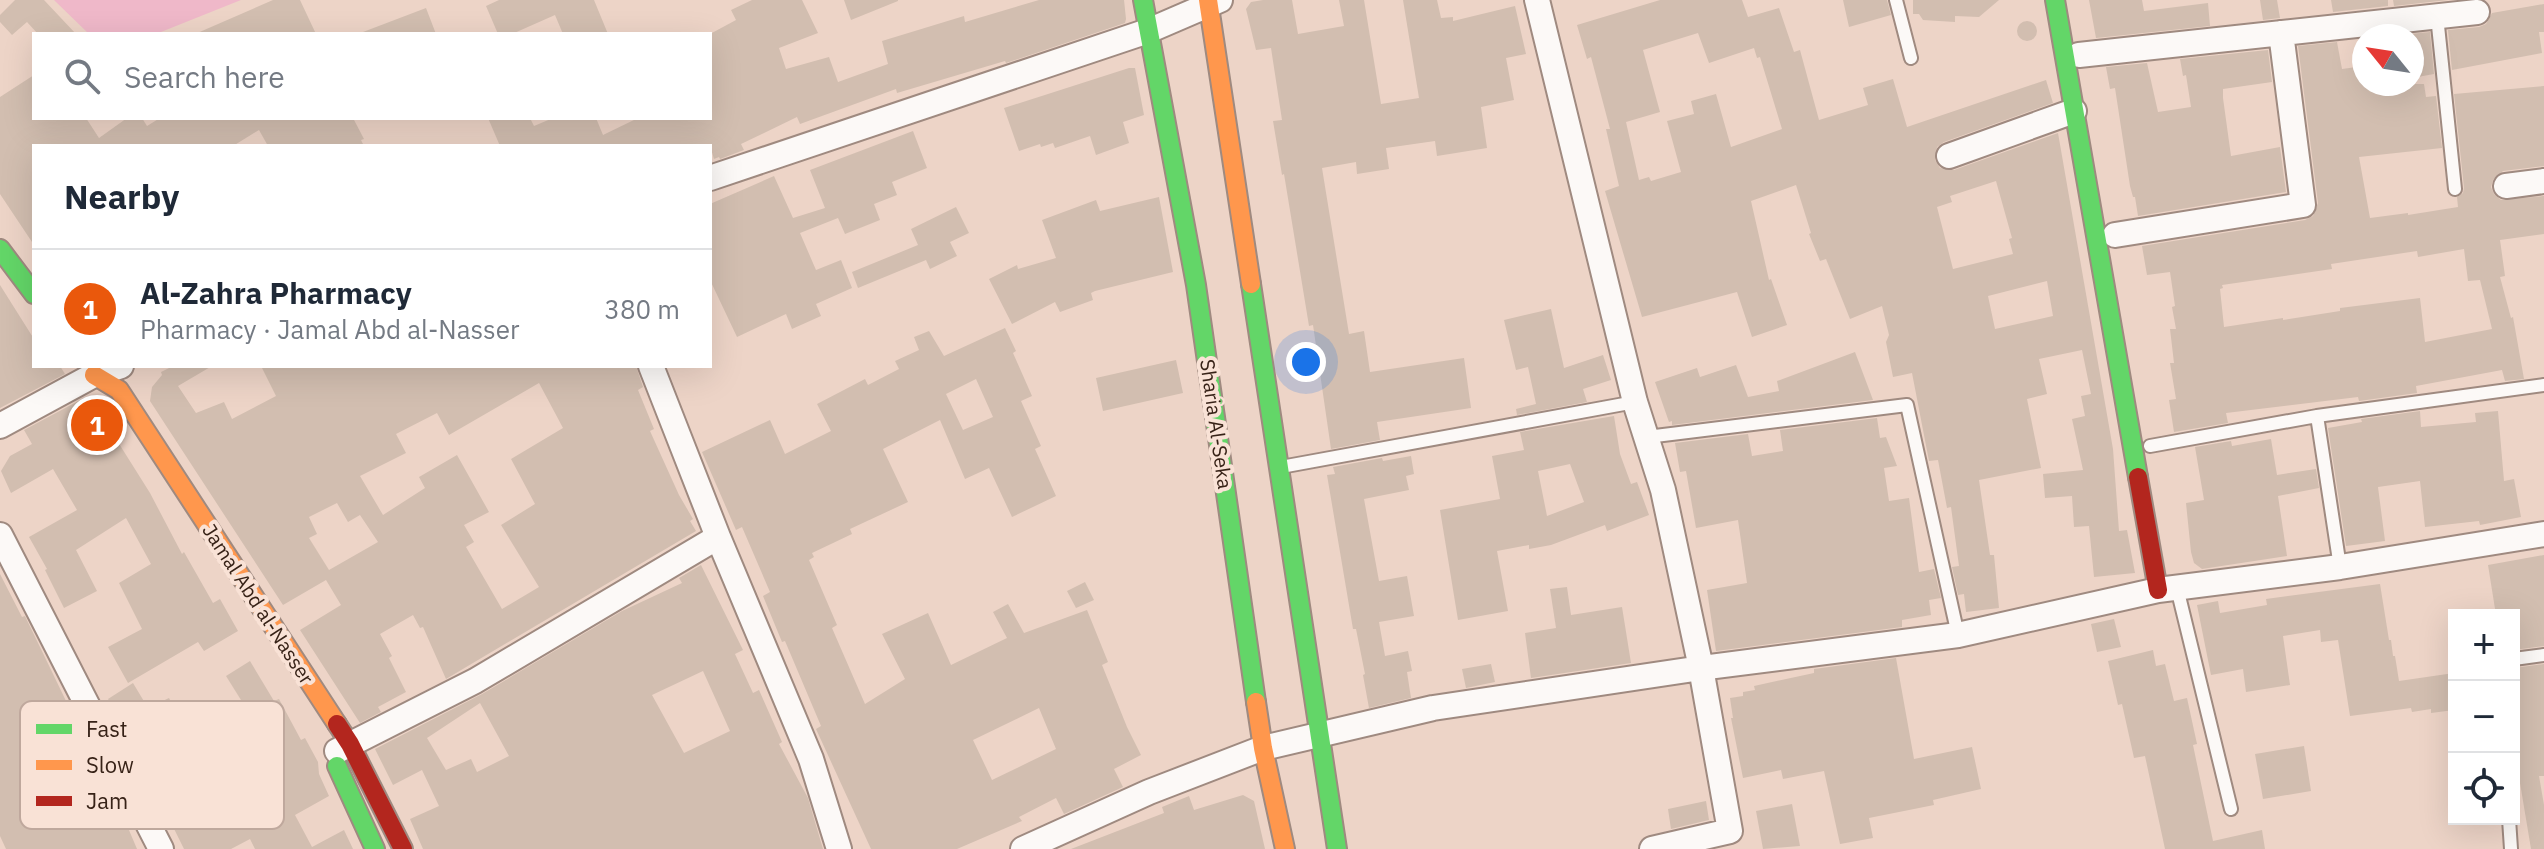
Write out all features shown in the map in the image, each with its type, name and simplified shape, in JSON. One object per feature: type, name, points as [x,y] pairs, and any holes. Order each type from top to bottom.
[{"type":"street","name":"Sharia Al-Seka","points":[[1143,0],[1196,285],[1263,748],[1285,849]]},
{"type":"street","points":[[1537,0],[1635,402],[1663,490],[1701,668],[1730,831],[1652,849]]},
{"type":"street","points":[[2055,0],[2074,111],[2170,584]]},
{"type":"street","points":[[2069,0],[2113,227],[2303,205],[2281,33]]},
{"type":"street","points":[[712,177],[1148,31],[1213,1],[1278,467],[1337,849]]},
{"type":"street","points":[[2079,55],[2477,12]]},
{"type":"street","points":[[1949,156],[2074,111]]},
{"type":"street","points":[[2506,186],[2544,181]]},
{"type":"street","points":[[0,249],[32,291]]},
{"type":"street","points":[[2127,310],[2169,545]]},
{"type":"street","points":[[652,368],[718,537],[811,759],[839,849]]},
{"type":"street","points":[[0,426],[91,370],[101,400]]},
{"type":"street","name":"Jamal Abd al-Nasser","points":[[91,370],[119,390],[335,746],[403,849]]},
{"type":"street","points":[[1023,849],[1149,792],[1263,748],[1433,708],[1701,668],[1958,635],[2170,584],[2340,567],[2544,534]]},
{"type":"street","points":[[0,535],[85,701]]},
{"type":"street","points":[[335,746],[475,681],[718,537]]},
{"type":"street","name":"Jamal Abd al-Nasser","points":[[335,746],[375,849]]},
{"type":"street","points":[[151,829],[161,849]]},
{"type":"lane","points":[[1896,0],[1911,58]]},
{"type":"lane","points":[[2437,16],[2455,189]]},
{"type":"lane","points":[[2150,446],[2317,416],[2544,385]]},
{"type":"lane","points":[[1278,467],[1635,402]]},
{"type":"lane","points":[[1647,437],[1907,405],[1958,635]]},
{"type":"lane","points":[[2317,416],[2340,567]]},
{"type":"lane","points":[[2170,584],[2231,809]]},
{"type":"lane","points":[[2520,658],[2544,655]]},
{"type":"lane","points":[[2509,825],[2511,849]]},
{"type":"shaded area","points":[[54,0],[241,0],[161,32],[87,32]]},
{"type":"building","points":[[15,0],[44,0],[74,32],[36,32],[27,22],[12,35],[0,22],[0,15]]},
{"type":"building","points":[[273,0],[300,0],[315,32],[200,32]]},
{"type":"building","points":[[499,0],[594,0],[607,32],[562,32],[555,15],[517,32],[497,32],[486,6]]},
{"type":"building","points":[[752,0],[802,0],[818,33],[779,48],[786,69],[829,57],[838,82],[888,64],[882,41],[964,16],[965,22],[1039,0],[1124,0],[1126,19],[1125,23],[1006,63],[897,93],[896,89],[800,124],[797,117],[741,144],[744,150],[720,159],[714,159],[712,144],[499,144],[489,120],[531,120],[534,126],[548,120],[597,120],[603,135],[634,120],[712,120],[712,33],[736,20],[731,10]]},
{"type":"building","points":[[844,0],[898,0],[898,1],[851,20]]},
{"type":"building","points":[[1292,0],[1298,34],[1344,26],[1339,0],[1364,0],[1381,104],[1419,98],[1403,0],[1437,0],[1441,18],[1453,17],[1453,21],[1515,6],[1526,54],[1506,58],[1514,100],[1481,107],[1487,148],[1437,156],[1435,141],[1386,148],[1389,169],[1357,174],[1356,162],[1322,168],[1349,334],[1364,331],[1370,372],[1464,358],[1471,408],[1377,422],[1380,440],[1331,449],[1313,325],[1309,326],[1273,121],[1282,120],[1271,48],[1256,50],[1246,9],[1251,2]]},
{"type":"building","points":[[1660,0],[1742,0],[1748,17],[1779,8],[1794,52],[1800,50],[1819,120],[1868,105],[1863,88],[1893,79],[1907,127],[2046,80],[2053,103],[1944,142],[1937,147],[1935,160],[1940,168],[1954,170],[2058,133],[2113,449],[2119,531],[2127,530],[2135,573],[2094,577],[2089,526],[2074,527],[2072,496],[2045,498],[2043,474],[2083,470],[2072,419],[2085,416],[2081,396],[2091,394],[2082,350],[2039,359],[2047,394],[2027,399],[2041,468],[1979,480],[1990,555],[1994,555],[1999,608],[1966,612],[1964,594],[1958,595],[1952,567],[1959,566],[1951,507],[1947,508],[1938,460],[1929,461],[1912,373],[1893,377],[1886,342],[1889,335],[1882,306],[1850,319],[1826,259],[1820,261],[1809,234],[1796,185],[1751,201],[1769,280],[1787,325],[1752,337],[1737,292],[1642,317],[1605,191],[1619,186],[1606,129],[1610,129],[1591,57],[1587,59],[1577,25]],"holes":[[[1698,33],[1709,63],[1754,48],[1757,58],[1760,57],[1782,129],[1731,147],[1716,94],[1691,101],[1694,114],[1667,121],[1681,172],[1651,181],[1649,177],[1639,180],[1626,122],[1660,112],[1643,50]],[[1996,181],[2012,238],[2009,239],[2013,254],[1953,269],[1937,207],[1952,202],[1950,196]],[[2047,281],[2053,316],[1995,329],[1988,296]]]},
{"type":"building","points":[[1843,0],[1887,0],[1891,15],[1849,27]]},
{"type":"building","points":[[1913,0],[1999,0],[1979,17],[1955,16],[1955,22],[1923,20],[1919,14],[1913,14]]},
{"type":"building","points":[[2089,0],[2142,0],[2144,11],[2208,3],[2210,26],[2096,38]]},
{"type":"building","points":[[2260,0],[2277,0],[2280,18],[2263,20]]},
{"type":"building","points":[[2331,0],[2388,0],[2388,6],[2333,12]]},
{"type":"building","points":[[2393,0],[2448,0],[2394,6]]},
{"type":"building","points":[[2544,4],[2544,32],[2539,32],[2542,53],[2452,70],[2448,30],[2479,27],[2486,24],[2492,13]]},
{"type":"building","points":[[426,8],[435,32],[363,32]]},
{"type":"building","points":[[2027,21],[2034,24],[2037,31],[2034,38],[2027,41],[2020,38],[2017,31],[2020,24]]},
{"type":"building","points":[[2430,32],[2434,74],[2424,76],[2424,33]]},
{"type":"building","points":[[2337,42],[2342,69],[2352,68],[2352,96],[2424,96],[2424,84],[2426,97],[2436,96],[2442,148],[2359,157],[2370,218],[2458,207],[2457,197],[2464,188],[2454,94],[2544,86],[2544,166],[2503,171],[2493,180],[2491,187],[2501,200],[2544,196],[2544,234],[2500,240],[2505,276],[2500,277],[2513,317],[2524,379],[2505,381],[2502,370],[2416,386],[2417,393],[2226,413],[2228,423],[2174,432],[2169,400],[2176,399],[2170,363],[2174,363],[2170,329],[2176,329],[2170,272],[2147,275],[2142,246],[2305,220],[2313,216],[2318,203],[2298,46]],"holes":[[[2464,249],[2468,281],[2480,280],[2492,329],[2425,342],[2420,298],[2224,327],[2222,285],[2332,269],[2331,264],[2417,251],[2418,257]]]},
{"type":"building","points":[[2268,50],[2272,82],[2223,89],[2223,98],[2231,156],[2280,147],[2286,192],[2138,216],[2130,186],[2115,88],[2110,89],[2106,67],[2147,63],[2158,112],[2191,107],[2180,59]]},
{"type":"building","points":[[1135,68],[1144,115],[1123,122],[1129,143],[1096,155],[1090,136],[1055,148],[1053,143],[1041,147],[1040,144],[1019,151],[1004,108]]},
{"type":"building","points":[[32,76],[32,120],[87,120],[99,138],[124,120],[143,120],[147,126],[157,120],[354,120],[364,139],[361,140],[363,144],[267,144],[259,130],[236,144],[32,144],[32,242],[0,194],[0,97]]},
{"type":"building","points":[[913,131],[927,168],[892,182],[897,195],[874,204],[880,220],[845,234],[838,218],[800,233],[816,270],[841,260],[852,288],[816,304],[821,316],[792,329],[786,314],[737,337],[712,284],[712,203],[774,176],[793,218],[825,208],[810,170]]},
{"type":"building","points":[[1159,197],[1173,272],[1095,291],[1091,293],[1093,300],[1060,312],[1055,302],[1012,324],[989,279],[1017,265],[1018,269],[1056,258],[1042,220],[1096,200],[1100,211]]},
{"type":"building","points":[[956,207],[969,233],[950,242],[957,256],[930,269],[926,260],[858,288],[852,272],[918,245],[911,229]]},
{"type":"building","points":[[0,285],[32,336],[32,368],[61,368],[65,374],[0,408]]},
{"type":"building","points":[[1551,309],[1564,368],[1603,355],[1611,380],[1583,389],[1587,402],[1517,415],[1516,409],[1536,404],[1528,367],[1516,370],[1504,320]]},
{"type":"building","points":[[1005,328],[1032,396],[1021,401],[1041,446],[1035,449],[1056,496],[1012,517],[989,468],[965,479],[940,420],[883,449],[908,502],[850,529],[852,534],[812,553],[814,557],[809,560],[837,625],[832,628],[865,704],[905,679],[882,634],[928,613],[951,665],[1007,638],[993,612],[1008,604],[1024,633],[1087,610],[1108,662],[1102,665],[1141,755],[1114,769],[1123,787],[1064,814],[1056,798],[1019,817],[1022,821],[957,849],[871,849],[816,729],[821,726],[763,596],[770,592],[742,527],[736,530],[702,452],[770,420],[785,454],[831,431],[817,404],[865,379],[868,385],[899,369],[895,361],[919,350],[914,337],[929,331],[944,356]],"holes":[[[976,379],[993,417],[963,430],[946,394]],[[1039,708],[1056,749],[992,780],[973,740]]]},
{"type":"building","points":[[1855,352],[1873,400],[1672,425],[1655,382],[1697,368],[1700,377],[1736,365],[1748,397],[1779,391],[1777,381]]},
{"type":"building","points":[[1176,360],[1183,393],[1103,411],[1096,378]]},
{"type":"building","points":[[169,368],[209,368],[178,386],[196,413],[224,402],[232,419],[276,396],[262,368],[637,368],[643,387],[638,390],[654,429],[650,431],[696,531],[446,679],[423,627],[420,628],[413,615],[380,634],[406,692],[378,707],[381,712],[360,723],[300,630],[341,605],[326,580],[283,605],[150,401],[152,387],[162,375],[161,372]],"holes":[[[539,383],[563,428],[511,459],[535,504],[501,525],[539,587],[502,609],[466,547],[474,542],[464,525],[489,512],[457,455],[419,477],[425,488],[383,515],[360,476],[406,453],[396,434],[437,413],[449,435]],[[337,503],[348,522],[360,515],[378,542],[329,570],[309,538],[317,534],[309,517]]]},
{"type":"building","points":[[84,398],[104,435],[111,431],[213,603],[220,599],[238,631],[204,651],[198,642],[128,683],[108,647],[142,629],[119,583],[151,564],[126,518],[76,550],[97,591],[64,608],[29,537],[77,510],[53,469],[11,493],[1,471],[10,456],[32,444],[24,430]]},
{"type":"building","points":[[2420,411],[2421,427],[2476,422],[2475,413],[2498,411],[2504,481],[2514,479],[2521,517],[2480,525],[2479,521],[2425,527],[2420,481],[2378,487],[2385,541],[2346,546],[2328,428],[2362,422],[2361,419]]},
{"type":"building","points":[[1614,416],[1620,454],[1631,484],[1637,482],[1649,515],[1607,531],[1605,525],[1551,545],[1529,549],[1529,545],[1497,551],[1508,611],[1458,620],[1440,510],[1500,499],[1492,456],[1524,450],[1520,432]],"holes":[[[1570,464],[1584,502],[1547,516],[1538,471]]]},
{"type":"building","points":[[1877,418],[1880,438],[1886,437],[1897,466],[1884,468],[1889,501],[1909,498],[1919,572],[1934,569],[1941,598],[1929,600],[1931,615],[1902,620],[1902,627],[1716,651],[1707,590],[1747,583],[1738,520],[1696,528],[1686,471],[1680,472],[1675,443],[1748,434],[1752,456],[1783,451],[1780,430]]},
{"type":"building","points":[[2271,439],[2277,475],[2316,469],[2319,488],[2278,496],[2287,556],[2202,569],[2194,563],[2191,552],[2186,503],[2204,500],[2195,447],[2231,441],[2232,446]]},
{"type":"building","points":[[1411,456],[1414,474],[1406,476],[1409,490],[1364,499],[1379,581],[1407,576],[1414,616],[1379,622],[1385,656],[1408,651],[1412,671],[1407,672],[1411,698],[1369,708],[1327,475],[1335,474],[1333,467]]},
{"type":"building","points":[[2544,555],[2544,646],[2520,649],[2520,609],[2495,609],[2488,565]]},
{"type":"building","points":[[701,565],[743,650],[735,654],[753,693],[759,690],[782,742],[779,744],[808,798],[823,849],[423,849],[410,819],[439,806],[422,770],[393,785],[375,749],[482,694],[622,611],[682,583],[679,578]],"holes":[[[703,671],[730,731],[684,753],[652,695]],[[480,703],[509,756],[477,772],[471,759],[446,770],[427,738]]]},
{"type":"building","points":[[0,574],[22,617],[25,616],[66,701],[20,701],[20,829],[129,829],[137,849],[6,849],[0,836]]},
{"type":"building","points":[[1085,582],[1094,600],[1076,608],[1067,591]]},
{"type":"building","points":[[2380,584],[2399,681],[2448,674],[2448,711],[2412,712],[2411,708],[2350,716],[2338,640],[2321,642],[2320,630],[2283,636],[2290,685],[2246,692],[2243,669],[2211,675],[2197,605],[2218,601],[2220,613],[2267,605],[2266,599]]},
{"type":"building","points":[[1567,587],[1571,615],[1622,607],[1631,663],[1531,678],[1525,633],[1556,628],[1550,589]]},
{"type":"building","points":[[2114,619],[2121,647],[2097,652],[2091,624]]},
{"type":"building","points":[[2153,650],[2156,666],[2165,664],[2174,701],[2187,698],[2197,744],[2193,745],[2213,841],[2262,830],[2265,849],[2165,849],[2145,756],[2134,758],[2108,661]]},
{"type":"building","points":[[1896,658],[1914,759],[1972,747],[1981,789],[1933,800],[1934,805],[1869,818],[1873,838],[1840,844],[1824,771],[1783,779],[1781,770],[1743,778],[1730,698],[1755,690],[1754,686],[1814,673],[1814,669]]},
{"type":"building","points":[[250,661],[274,701],[242,701],[226,676]]},
{"type":"building","points":[[1491,664],[1495,682],[1466,688],[1462,669]]},
{"type":"building","points":[[2544,664],[2544,776],[2539,776],[2544,805],[2544,849],[2531,849],[2520,783],[2520,667]]},
{"type":"building","points":[[133,683],[144,701],[109,701],[108,699]]},
{"type":"building","points":[[284,708],[301,740],[305,738],[318,762],[319,774],[329,796],[295,815],[312,847],[344,830],[353,849],[255,849],[250,839],[231,849],[184,849],[174,829],[284,829]]},
{"type":"building","points":[[2304,746],[2311,791],[2263,799],[2255,754]]},
{"type":"building","points":[[1243,795],[1254,801],[1265,849],[1071,849],[1164,813],[1162,807],[1189,796],[1194,810]]},
{"type":"building","points":[[1706,801],[1709,820],[1671,829],[1668,809]]},
{"type":"building","points":[[1792,804],[1800,846],[1763,849],[1756,811]]},
{"type":"traffic: fast","points":[[1143,0],[1196,285],[1256,702]]},
{"type":"traffic: fast","points":[[2055,0],[2138,477]]},
{"type":"traffic: fast","points":[[0,249],[32,291]]},
{"type":"traffic: fast","points":[[1251,284],[1337,849]]},
{"type":"traffic: fast","points":[[337,766],[375,849]]},
{"type":"traffic: slow","points":[[1208,0],[1251,284]]},
{"type":"traffic: slow","points":[[94,375],[119,390],[337,724]]},
{"type":"traffic: slow","points":[[1256,702],[1285,849]]},
{"type":"traffic: jam","points":[[2138,477],[2158,590]]},
{"type":"traffic: jam","points":[[337,724],[403,849]]},
{"type":"place","name":"Al-Zahra Pharmacy","points":[[97,425]]}]
